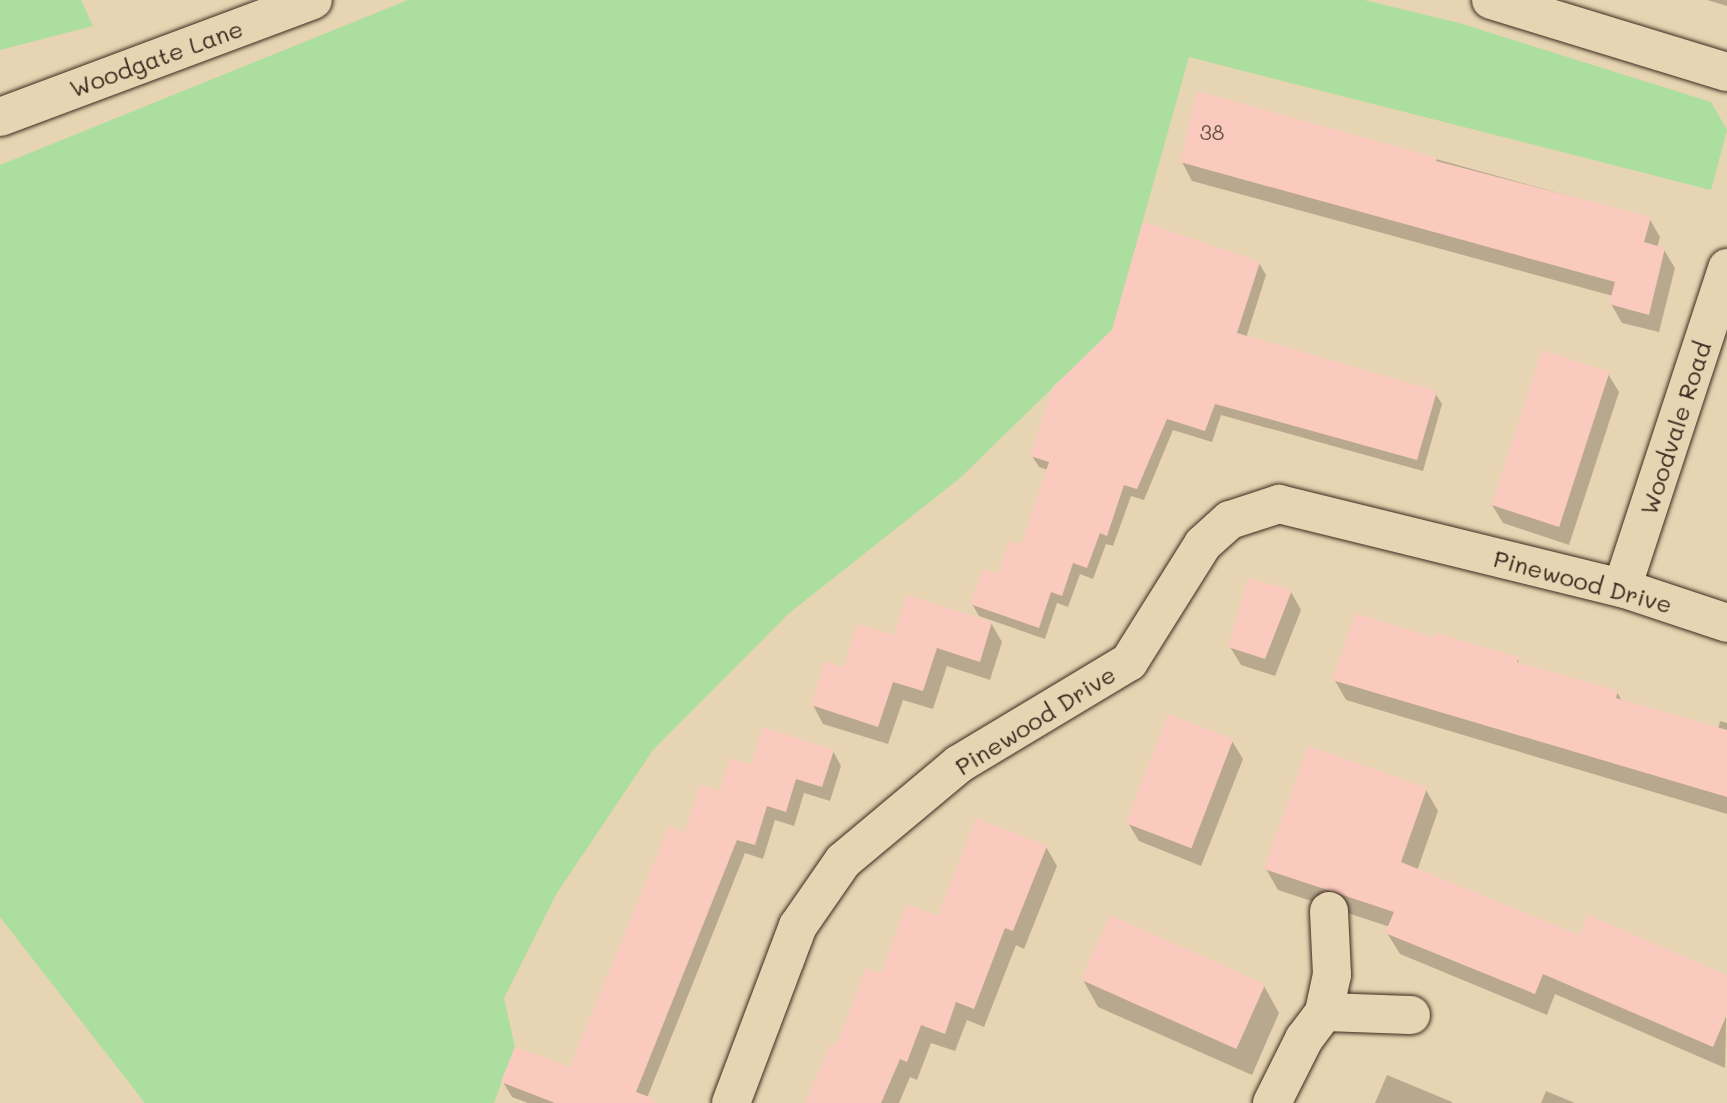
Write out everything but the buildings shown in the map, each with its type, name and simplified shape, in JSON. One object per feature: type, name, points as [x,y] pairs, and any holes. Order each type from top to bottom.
[{"type":"street","name":"Woodgate Lane","points":[[0,117],[313,0]]},
{"type":"street","points":[[1509,2],[1727,72]]},
{"type":"street","name":"Woodvale Road","points":[[1622,588],[1727,268]]},
{"type":"street","name":"Pinewood Drive","points":[[731,1103],[797,926],[843,861],[959,764],[1129,662],[1203,544],[1230,520],[1279,504],[1622,588],[1727,623]]},
{"type":"street","points":[[1272,1103],[1304,1039],[1324,1012],[1332,975],[1329,911]]},
{"type":"street","points":[[1324,1012],[1412,1015]]},
{"type":"green space","points":[[0,0],[81,0],[93,26],[0,50]]},
{"type":"green space","points":[[408,0],[1364,0],[1459,23],[1711,102],[1727,130],[1711,190],[1189,57],[1112,330],[960,478],[788,614],[653,750],[557,893],[504,998],[515,1047],[494,1103],[145,1103],[0,917],[0,165]]}]
